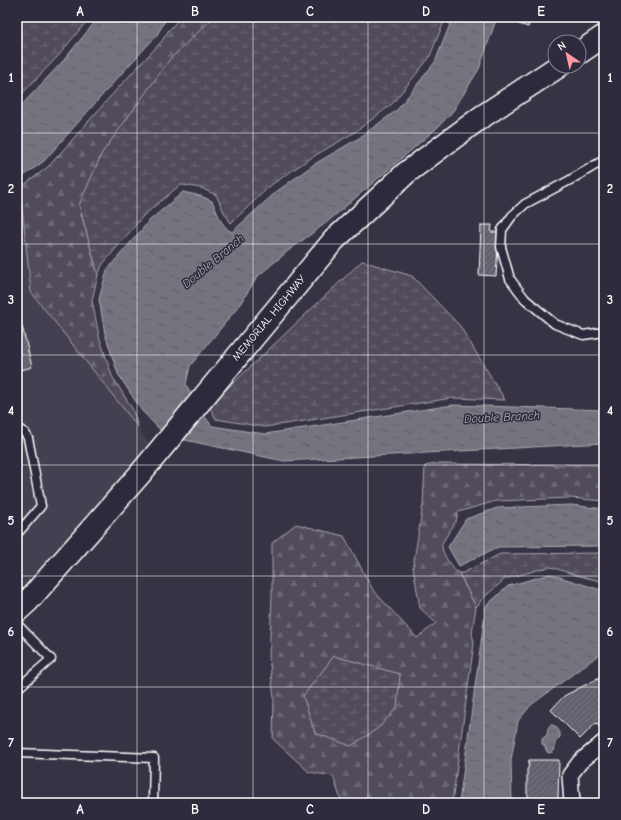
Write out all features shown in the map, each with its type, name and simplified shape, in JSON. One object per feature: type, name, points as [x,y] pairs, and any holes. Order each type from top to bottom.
[{"type":"street","points":[[587,48],[604,36]]},
{"type":"street","name":"MEMORIAL HIGHWAY","points":[[17,610],[28,601],[140,474],[334,240],[406,173],[480,118],[547,74]]},
{"type":"street","points":[[572,803],[570,775],[580,762],[604,742]]},
{"type":"lane","points":[[604,160],[525,204],[512,216],[502,230],[501,246],[510,279],[525,300],[555,324],[583,335],[604,332]]},
{"type":"lane","points":[[17,431],[20,430],[25,433],[28,438],[41,506],[17,534]]},
{"type":"lane","points":[[17,624],[51,660],[17,689]]},
{"type":"lane","points":[[17,753],[154,758],[152,803]]},
{"type":"shaded area","points":[[20,188],[31,292],[138,427],[151,447],[17,599],[17,190]]},
{"type":"green space","points":[[17,17],[90,17],[59,55],[17,99]]},
{"type":"green space","points":[[180,17],[214,17],[79,205],[98,275],[92,300],[99,336],[112,376],[133,410],[138,427],[31,292],[20,188],[49,166],[162,41]]},
{"type":"green space","points":[[214,17],[446,17],[429,58],[392,104],[355,132],[309,159],[271,185],[231,223],[216,195],[201,188],[180,185],[143,216],[102,265],[98,275],[79,205],[102,153],[170,59]]},
{"type":"green space","points":[[362,261],[412,276],[460,326],[505,400],[452,398],[265,427],[216,419],[209,406]]},
{"type":"green space","points":[[435,464],[604,465],[604,501],[570,498],[496,501],[458,512],[456,521],[442,543],[442,546],[447,560],[459,573],[476,607],[472,633],[474,643],[452,803],[342,803],[333,776],[309,772],[273,739],[274,698],[269,657],[272,597],[272,543],[296,524],[344,536],[373,590],[417,638],[436,623],[420,608],[413,567],[423,505],[425,466]]},
{"type":"green space","points":[[604,553],[604,582],[548,567],[505,579],[481,600],[476,607],[459,573],[463,573],[500,554]]},
{"type":"green space","points":[[334,656],[400,674],[397,708],[378,728],[351,746],[315,733],[303,696]]},
{"type":"water","points":[[99,17],[167,17],[157,35],[44,161],[17,181],[17,110],[64,60]]},
{"type":"water","name":"Double Branch","points":[[453,17],[497,17],[479,69],[453,111],[437,128],[326,223],[288,251],[258,276],[238,307],[190,366],[186,384],[196,405],[212,426],[265,434],[453,405],[604,410],[604,443],[284,461],[166,436],[142,411],[118,374],[105,334],[99,299],[107,270],[149,221],[183,192],[201,196],[212,201],[222,223],[232,232],[276,192],[313,165],[359,138],[397,110],[435,62]]},
{"type":"water","points":[[571,505],[604,509],[604,546],[498,547],[459,566],[448,547],[466,519],[497,508]]},
{"type":"water","points":[[550,574],[601,590],[604,589],[604,651],[531,705],[518,721],[511,760],[512,803],[459,803],[486,606],[508,586]]},
{"type":"water","points":[[550,725],[557,728],[560,733],[560,737],[555,742],[554,751],[550,753],[547,752],[542,744],[542,739],[547,735]]},
{"type":"building","points":[[512,17],[532,17],[528,27],[510,21]]},
{"type":"building","points":[[481,225],[492,225],[491,232],[499,232],[496,276],[479,275]]},
{"type":"building","points":[[17,305],[32,367],[17,371]]},
{"type":"building","points":[[604,676],[604,730],[603,731],[596,723],[580,739],[551,710],[564,696]]},
{"type":"building","points":[[529,760],[559,760],[558,800],[528,799],[527,769]]}]
